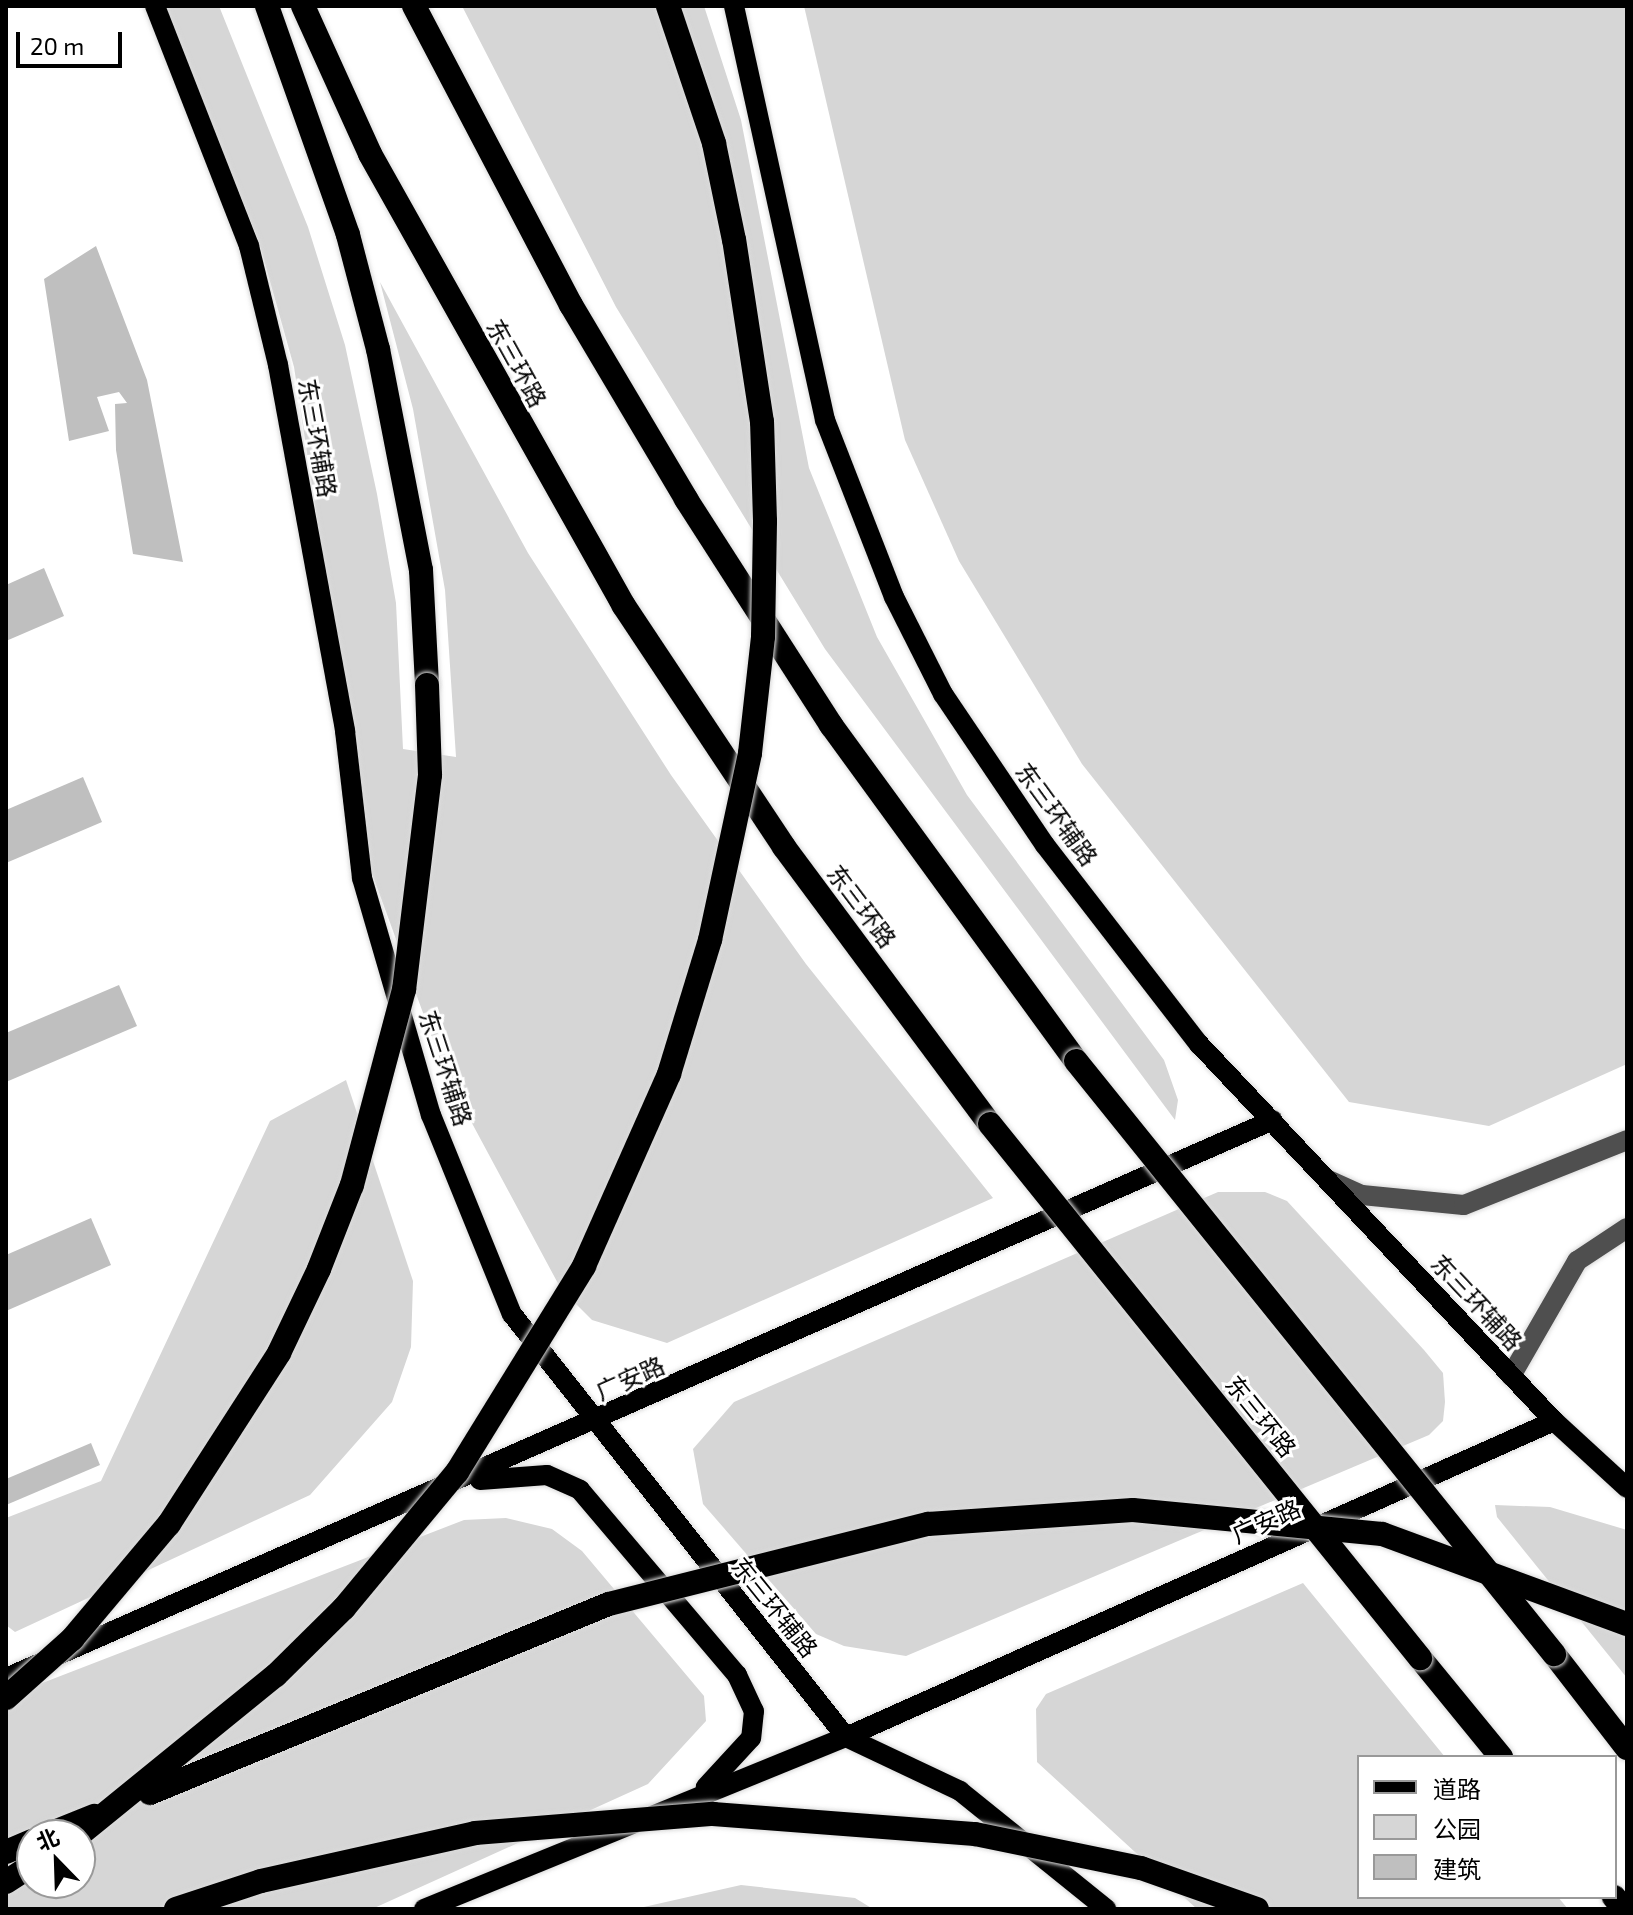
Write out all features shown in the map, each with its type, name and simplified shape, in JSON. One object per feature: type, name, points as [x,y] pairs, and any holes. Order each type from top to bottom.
[{"type":"highway","points":[[6,1698],[72,1639],[169,1524],[279,1353],[319,1269],[352,1185],[404,990],[429,789],[421,570],[378,349],[348,235],[267,6]]},
{"type":"highway","name":"东三环路","points":[[303,6],[370,154],[624,606],[784,847],[990,1124],[1499,1755]]},
{"type":"highway","points":[[414,6],[571,305],[686,499],[831,725],[1076,1061],[1627,1748]]},
{"type":"highway","points":[[96,1821],[276,1675],[448,1484],[584,1266],[669,1074],[710,940],[750,753],[763,637],[765,521],[762,422],[734,240],[714,143],[668,6]]},
{"type":"highway","points":[[86,1819],[609,1604],[928,1524],[1133,1510],[1382,1534],[1627,1624]]},
{"type":"highway","points":[[176,1909],[261,1881],[475,1833],[713,1814],[975,1834],[1141,1868],[1257,1909]]},
{"type":"main road","name":"东三环辅路","points":[[155,6],[249,246],[345,731],[362,878],[431,1115],[512,1314],[592,1424],[846,1737],[960,1791],[1106,1909]]},
{"type":"main road","name":"东三环辅路","points":[[734,6],[825,420],[894,597],[943,694],[1045,845],[1199,1044],[1554,1421],[1627,1488]]},
{"type":"main road","name":"广安路","points":[[6,1678],[592,1424],[1273,1120]]},
{"type":"main road","name":"广安路","points":[[424,1909],[846,1737],[1554,1421]]},
{"type":"main road","points":[[456,1483],[547,1475],[580,1490],[737,1675],[754,1711],[751,1738],[726,1771],[687,1802]]},
{"type":"street","points":[[1326,1179],[1362,1195],[1464,1205],[1627,1140]]},
{"type":"street","points":[[1511,1376],[1577,1261],[1627,1228]]},
{"type":"green space","points":[[164,6],[219,6],[308,227],[345,345],[377,494],[396,603],[403,749],[456,757],[445,590],[413,409],[380,282],[528,553],[671,775],[806,964],[993,1198],[667,1343],[592,1320],[561,1289],[445,1073],[370,868],[294,367],[259,242]]},
{"type":"green space","points":[[462,6],[704,6],[741,120],[809,468],[877,637],[967,795],[1164,1060],[1178,1100],[1175,1120],[825,649],[616,307]]},
{"type":"green space","points":[[804,6],[1627,6],[1627,1064],[1489,1126],[1349,1102],[1082,764],[959,561],[905,440]]},
{"type":"green space","points":[[346,1080],[413,1281],[411,1347],[392,1402],[310,1495],[15,1632],[6,1625],[6,1518],[101,1481],[270,1121]]},
{"type":"green space","points":[[1218,1192],[1265,1192],[1287,1201],[1424,1350],[1443,1373],[1445,1402],[1443,1421],[1429,1435],[906,1656],[844,1646],[816,1634],[703,1504],[693,1449],[734,1402]]},
{"type":"green space","points":[[1495,1505],[1550,1507],[1627,1530],[1627,1678],[1497,1517]]},
{"type":"green space","points":[[506,1518],[552,1529],[582,1551],[704,1696],[706,1721],[648,1784],[372,1909],[6,1909],[6,1697],[464,1520]]},
{"type":"green space","points":[[1303,1583],[1443,1755],[1357,1755],[1357,1899],[1560,1899],[1568,1909],[1197,1909],[1037,1762],[1036,1709],[1046,1694]]},
{"type":"green space","points":[[741,1885],[855,1898],[873,1909],[635,1909]]},
{"type":"building","points":[[96,246],[147,380],[183,562],[133,554],[116,450],[115,404],[127,403],[119,392],[97,397],[109,431],[69,441],[44,279]]},
{"type":"building","points":[[44,568],[64,616],[6,641],[6,585]]},
{"type":"building","points":[[83,777],[102,822],[6,863],[6,810]]},
{"type":"building","points":[[119,985],[137,1026],[6,1082],[6,1033]]},
{"type":"building","points":[[91,1218],[111,1265],[6,1311],[6,1255]]},
{"type":"building","points":[[91,1443],[100,1465],[6,1505],[6,1479]]}]
